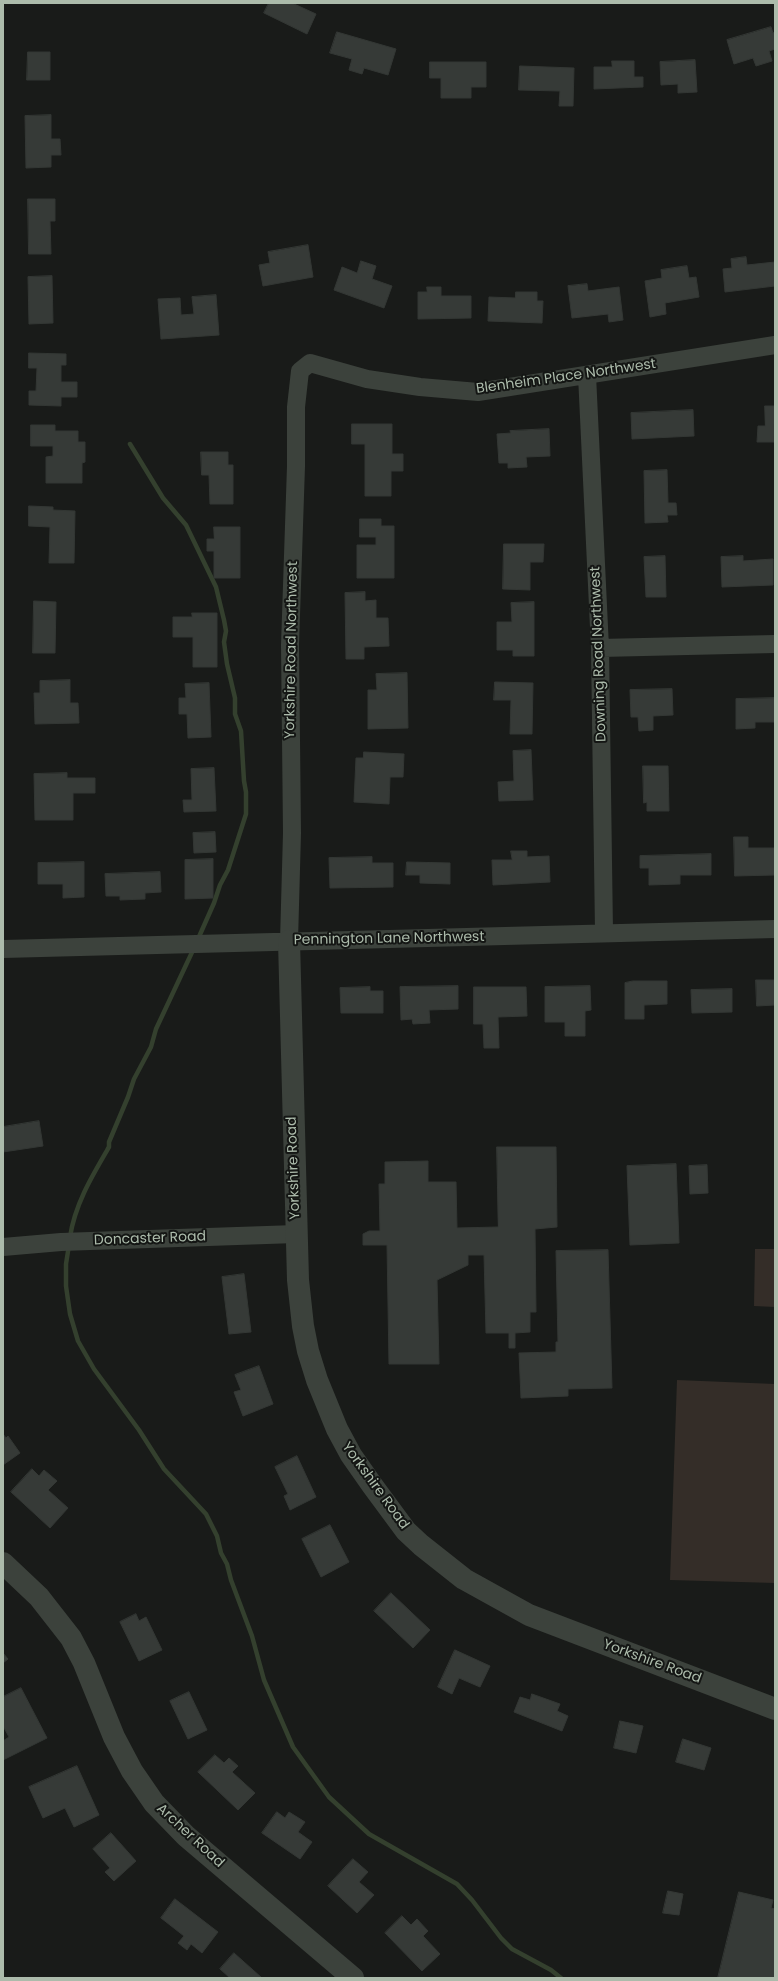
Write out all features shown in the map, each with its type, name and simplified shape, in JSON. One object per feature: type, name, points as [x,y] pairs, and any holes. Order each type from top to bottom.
[{"type":"street","name":"Blenheim Place Northwest","points":[[310,363],[367,379],[420,387],[478,392],[775,345]]},
{"type":"street","name":"Yorkshire Road Northwest","points":[[289,941],[292,833],[290,645],[296,466],[296,407],[300,371],[310,363]]},
{"type":"street","name":"Downing Road Northwest","points":[[587,375],[600,648],[604,932]]},
{"type":"street","points":[[600,648],[775,644]]},
{"type":"street","name":"Pennington Lane Northwest","points":[[3,949],[195,945],[289,941],[475,938],[604,932],[775,929]]},
{"type":"street","name":"Yorkshire Road","points":[[289,941],[296,1234],[298,1280],[303,1326],[317,1380],[337,1430],[351,1455],[411,1535],[437,1559],[464,1579],[529,1615],[775,1709]]},
{"type":"street","name":"Doncaster Road","points":[[3,1247],[61,1242],[296,1234]]},
{"type":"street","name":"Archer Road","points":[[3,1563],[39,1597],[70,1638],[84,1663],[114,1738],[132,1771],[154,1803],[186,1836],[353,1978]]},
{"type":"shaded area","points":[[755,1249],[775,1249],[775,1307],[754,1306]]},
{"type":"shaded area","points":[[677,1380],[775,1384],[775,1583],[670,1580]]},
{"type":"building","points":[[269,3],[292,3],[316,14],[307,34],[264,13]]},
{"type":"building","points":[[771,27],[773,33],[775,32],[775,49],[769,51],[772,61],[756,66],[753,58],[734,64],[727,40]]},
{"type":"building","points":[[337,32],[396,49],[388,75],[364,68],[362,74],[349,70],[352,59],[330,53]]},
{"type":"building","points":[[28,52],[50,52],[50,80],[27,80]]},
{"type":"building","points":[[695,60],[697,92],[678,93],[678,84],[661,85],[660,62]]},
{"type":"building","points":[[612,61],[634,61],[634,77],[643,77],[643,87],[594,89],[594,67],[612,67]]},
{"type":"building","points":[[430,62],[486,62],[486,87],[471,87],[471,98],[441,98],[441,78],[430,78]]},
{"type":"building","points":[[520,66],[574,68],[573,106],[559,106],[560,91],[519,90]]},
{"type":"building","points":[[51,115],[51,139],[60,139],[61,155],[51,155],[51,167],[26,168],[25,116]]},
{"type":"building","points":[[28,199],[55,199],[55,221],[50,221],[51,254],[29,254]]},
{"type":"building","points":[[308,245],[313,277],[263,286],[259,265],[270,263],[268,252]]},
{"type":"building","points":[[746,257],[747,265],[775,262],[775,286],[725,292],[723,269],[732,268],[731,259]]},
{"type":"building","points":[[361,261],[376,266],[372,279],[392,286],[384,308],[334,290],[342,267],[357,273]]},
{"type":"building","points":[[687,266],[689,278],[696,277],[699,297],[665,303],[666,314],[650,317],[645,281],[662,278],[661,270]]},
{"type":"building","points":[[52,276],[53,323],[29,324],[28,277]]},
{"type":"building","points":[[587,284],[588,291],[619,287],[623,320],[609,322],[608,314],[572,318],[568,286]]},
{"type":"building","points":[[427,287],[441,287],[441,296],[471,296],[471,318],[418,319],[418,292],[427,292]]},
{"type":"building","points":[[516,292],[537,292],[537,301],[543,301],[542,323],[488,321],[489,297],[515,298]]},
{"type":"building","points":[[216,295],[219,335],[161,339],[158,299],[180,298],[181,315],[194,314],[192,297]]},
{"type":"building","points":[[29,353],[66,354],[66,365],[61,365],[61,382],[77,382],[77,397],[61,397],[61,406],[29,405],[29,391],[36,391],[37,368],[29,368]]},
{"type":"building","points":[[765,406],[775,406],[774,442],[757,442],[758,426],[765,426]]},
{"type":"building","points":[[693,410],[694,436],[632,439],[631,413]]},
{"type":"building","points":[[352,424],[392,424],[392,454],[403,454],[403,471],[391,471],[391,496],[365,496],[365,444],[352,444]]},
{"type":"building","points":[[31,425],[55,425],[55,431],[78,431],[78,442],[85,442],[85,462],[82,463],[82,483],[46,483],[46,457],[53,456],[53,446],[31,446]]},
{"type":"building","points":[[549,429],[550,456],[526,457],[527,467],[508,468],[508,463],[499,463],[497,434],[511,433],[510,431]]},
{"type":"building","points":[[201,452],[228,452],[228,465],[233,465],[233,504],[210,504],[209,475],[202,475]]},
{"type":"building","points":[[667,470],[668,503],[676,503],[677,515],[667,515],[668,522],[645,523],[644,471]]},
{"type":"building","points":[[29,506],[53,507],[53,510],[75,511],[74,563],[49,563],[50,527],[29,526]]},
{"type":"building","points":[[360,519],[381,519],[381,526],[394,526],[394,578],[357,578],[357,545],[376,545],[376,537],[360,537]]},
{"type":"building","points":[[214,527],[240,527],[240,578],[214,578],[214,551],[207,551],[207,539],[214,539]]},
{"type":"building","points":[[504,544],[544,544],[543,562],[530,562],[530,590],[503,589]]},
{"type":"building","points":[[665,556],[666,597],[646,597],[644,557]]},
{"type":"building","points":[[743,556],[743,561],[773,559],[773,585],[722,587],[721,557]]},
{"type":"building","points":[[365,592],[365,601],[376,600],[376,618],[388,618],[389,646],[364,647],[364,659],[346,659],[345,593]]},
{"type":"building","points":[[34,601],[56,602],[55,653],[33,653]]},
{"type":"building","points":[[534,602],[534,656],[513,656],[513,650],[497,650],[497,622],[512,622],[511,603]]},
{"type":"building","points":[[192,613],[217,613],[217,667],[193,667],[193,637],[173,637],[173,617],[192,617]]},
{"type":"building","points":[[407,673],[408,728],[368,729],[368,690],[377,690],[376,674]]},
{"type":"building","points":[[70,680],[70,703],[78,703],[79,723],[35,724],[34,693],[40,693],[40,681]]},
{"type":"building","points":[[495,682],[533,683],[532,734],[510,734],[511,700],[494,700]]},
{"type":"building","points":[[209,683],[211,737],[188,738],[187,714],[179,714],[179,698],[186,698],[185,684]]},
{"type":"building","points":[[672,689],[673,715],[653,716],[653,730],[639,731],[638,717],[631,717],[630,690]]},
{"type":"building","points":[[775,698],[775,722],[755,722],[755,728],[736,729],[736,699]]},
{"type":"building","points":[[531,750],[533,800],[499,801],[498,782],[514,781],[513,751]]},
{"type":"building","points":[[364,752],[404,754],[403,777],[390,777],[389,804],[354,802],[356,758],[363,758]]},
{"type":"building","points":[[643,766],[668,766],[669,811],[647,811],[647,802],[644,803]]},
{"type":"building","points":[[214,768],[216,811],[184,812],[183,800],[192,800],[191,769]]},
{"type":"building","points":[[67,773],[67,778],[95,778],[95,793],[73,793],[73,820],[35,820],[34,774]]},
{"type":"building","points":[[215,832],[216,852],[194,853],[193,833]]},
{"type":"building","points":[[734,837],[748,837],[748,848],[775,848],[775,875],[735,876]]},
{"type":"building","points":[[511,851],[527,851],[527,857],[549,856],[550,882],[493,885],[492,860],[512,860]]},
{"type":"building","points":[[711,854],[711,875],[680,875],[680,884],[649,885],[649,868],[640,868],[640,856]]},
{"type":"building","points":[[372,857],[372,863],[393,863],[393,887],[330,888],[329,858]]},
{"type":"building","points":[[213,859],[213,898],[185,899],[185,860]]},
{"type":"building","points":[[84,862],[84,897],[63,898],[63,884],[38,884],[38,863]]},
{"type":"building","points":[[407,862],[450,863],[450,884],[420,883],[420,875],[406,875]]},
{"type":"building","points":[[160,872],[161,892],[145,893],[145,899],[120,900],[120,896],[106,896],[105,874]]},
{"type":"building","points":[[756,980],[775,980],[775,1005],[757,1006]]},
{"type":"building","points":[[633,981],[667,981],[667,1004],[644,1005],[644,1019],[625,1019],[625,983]]},
{"type":"building","points":[[458,986],[458,1009],[429,1010],[430,1023],[413,1024],[412,1019],[401,1020],[400,987]]},
{"type":"building","points":[[590,986],[591,1010],[585,1011],[585,1036],[565,1036],[565,1022],[545,1022],[545,987]]},
{"type":"building","points":[[370,987],[370,991],[383,991],[383,1013],[341,1013],[340,988]]},
{"type":"building","points":[[474,987],[526,987],[527,1016],[498,1017],[499,1048],[484,1048],[483,1024],[474,1024]]},
{"type":"building","points":[[732,989],[732,1012],[692,1013],[691,990]]},
{"type":"building","points":[[39,1121],[43,1146],[3,1152],[3,1127]]},
{"type":"building","points":[[497,1147],[556,1147],[557,1227],[535,1229],[536,1312],[530,1312],[530,1332],[515,1333],[515,1348],[509,1348],[509,1333],[486,1333],[484,1255],[468,1255],[468,1265],[437,1280],[439,1364],[389,1364],[387,1245],[363,1245],[363,1234],[369,1231],[380,1231],[379,1184],[385,1184],[385,1162],[428,1161],[428,1182],[456,1182],[457,1228],[498,1227]]},
{"type":"building","points":[[676,1164],[679,1243],[630,1245],[627,1166]]},
{"type":"building","points":[[707,1165],[708,1193],[690,1194],[689,1166]]},
{"type":"building","points":[[608,1250],[612,1388],[568,1389],[568,1396],[521,1398],[519,1353],[556,1352],[556,1342],[558,1342],[556,1251]]},
{"type":"building","points":[[244,1274],[251,1332],[229,1334],[222,1277]]},
{"type":"building","points":[[259,1366],[273,1404],[243,1416],[234,1392],[241,1390],[235,1375]]},
{"type":"building","points":[[3,1434],[6,1438],[8,1436],[20,1453],[3,1465]]},
{"type":"building","points":[[297,1456],[316,1497],[290,1510],[284,1496],[288,1494],[275,1467]]},
{"type":"building","points":[[32,1469],[39,1476],[44,1470],[57,1481],[48,1490],[68,1508],[50,1528],[11,1492]]},
{"type":"building","points":[[330,1525],[349,1562],[321,1577],[302,1539]]},
{"type":"building","points":[[391,1593],[430,1630],[413,1648],[374,1611]]},
{"type":"building","points":[[136,1614],[139,1621],[146,1617],[162,1650],[139,1661],[120,1622]]},
{"type":"building","points":[[455,1650],[490,1666],[480,1687],[459,1678],[452,1694],[438,1687]]},
{"type":"building","points":[[3,1653],[8,1659],[3,1663]]},
{"type":"building","points":[[21,1688],[47,1738],[3,1760],[3,1741],[9,1737],[3,1726],[3,1697]]},
{"type":"building","points":[[189,1692],[207,1730],[188,1739],[170,1701]]},
{"type":"building","points":[[532,1694],[560,1704],[557,1711],[568,1716],[562,1731],[514,1712],[520,1697],[530,1700]]},
{"type":"building","points":[[620,1721],[643,1726],[636,1753],[614,1748]]},
{"type":"building","points":[[683,1739],[711,1748],[704,1770],[676,1762]]},
{"type":"building","points":[[215,1755],[224,1763],[229,1758],[238,1766],[232,1772],[255,1793],[238,1810],[198,1772]]},
{"type":"building","points":[[77,1766],[99,1815],[74,1827],[65,1808],[43,1818],[29,1787]]},
{"type":"building","points":[[277,1812],[285,1818],[289,1812],[305,1822],[298,1832],[312,1842],[300,1859],[262,1833]]},
{"type":"building","points":[[111,1833],[136,1861],[114,1881],[105,1872],[110,1868],[93,1849]]},
{"type":"building","points":[[353,1859],[368,1872],[359,1882],[374,1895],[357,1913],[328,1886]]},
{"type":"building","points":[[668,1891],[683,1894],[679,1915],[663,1913]]},
{"type":"building","points":[[739,1892],[773,1900],[771,1908],[775,1909],[775,1978],[718,1978]]},
{"type":"building","points":[[175,1899],[218,1932],[202,1953],[191,1944],[187,1950],[178,1943],[184,1936],[161,1918]]},
{"type":"building","points":[[402,1916],[411,1925],[417,1919],[428,1931],[423,1936],[440,1954],[422,1971],[385,1933]]},
{"type":"building","points":[[234,1953],[262,1978],[230,1978],[220,1969]]},
{"type":"waterway","points":[[130,444],[163,498],[186,525],[216,587],[226,631],[224,642],[227,664],[235,698],[235,714],[241,731],[246,792],[246,814],[228,870],[220,885],[214,903],[198,939]]},
{"type":"waterway","points":[[70,1237],[72,1225],[80,1202],[109,1147],[109,1142],[134,1079],[151,1047],[156,1029],[194,948]]},
{"type":"waterway","points":[[69,1245],[66,1264],[66,1286],[70,1314],[78,1341],[94,1369],[139,1430],[164,1469],[206,1514],[217,1536],[221,1553],[227,1564],[231,1580],[252,1636],[264,1680],[293,1747],[329,1797],[369,1834],[457,1884],[472,1900],[501,1938],[512,1949],[551,1970],[561,1978]]}]
